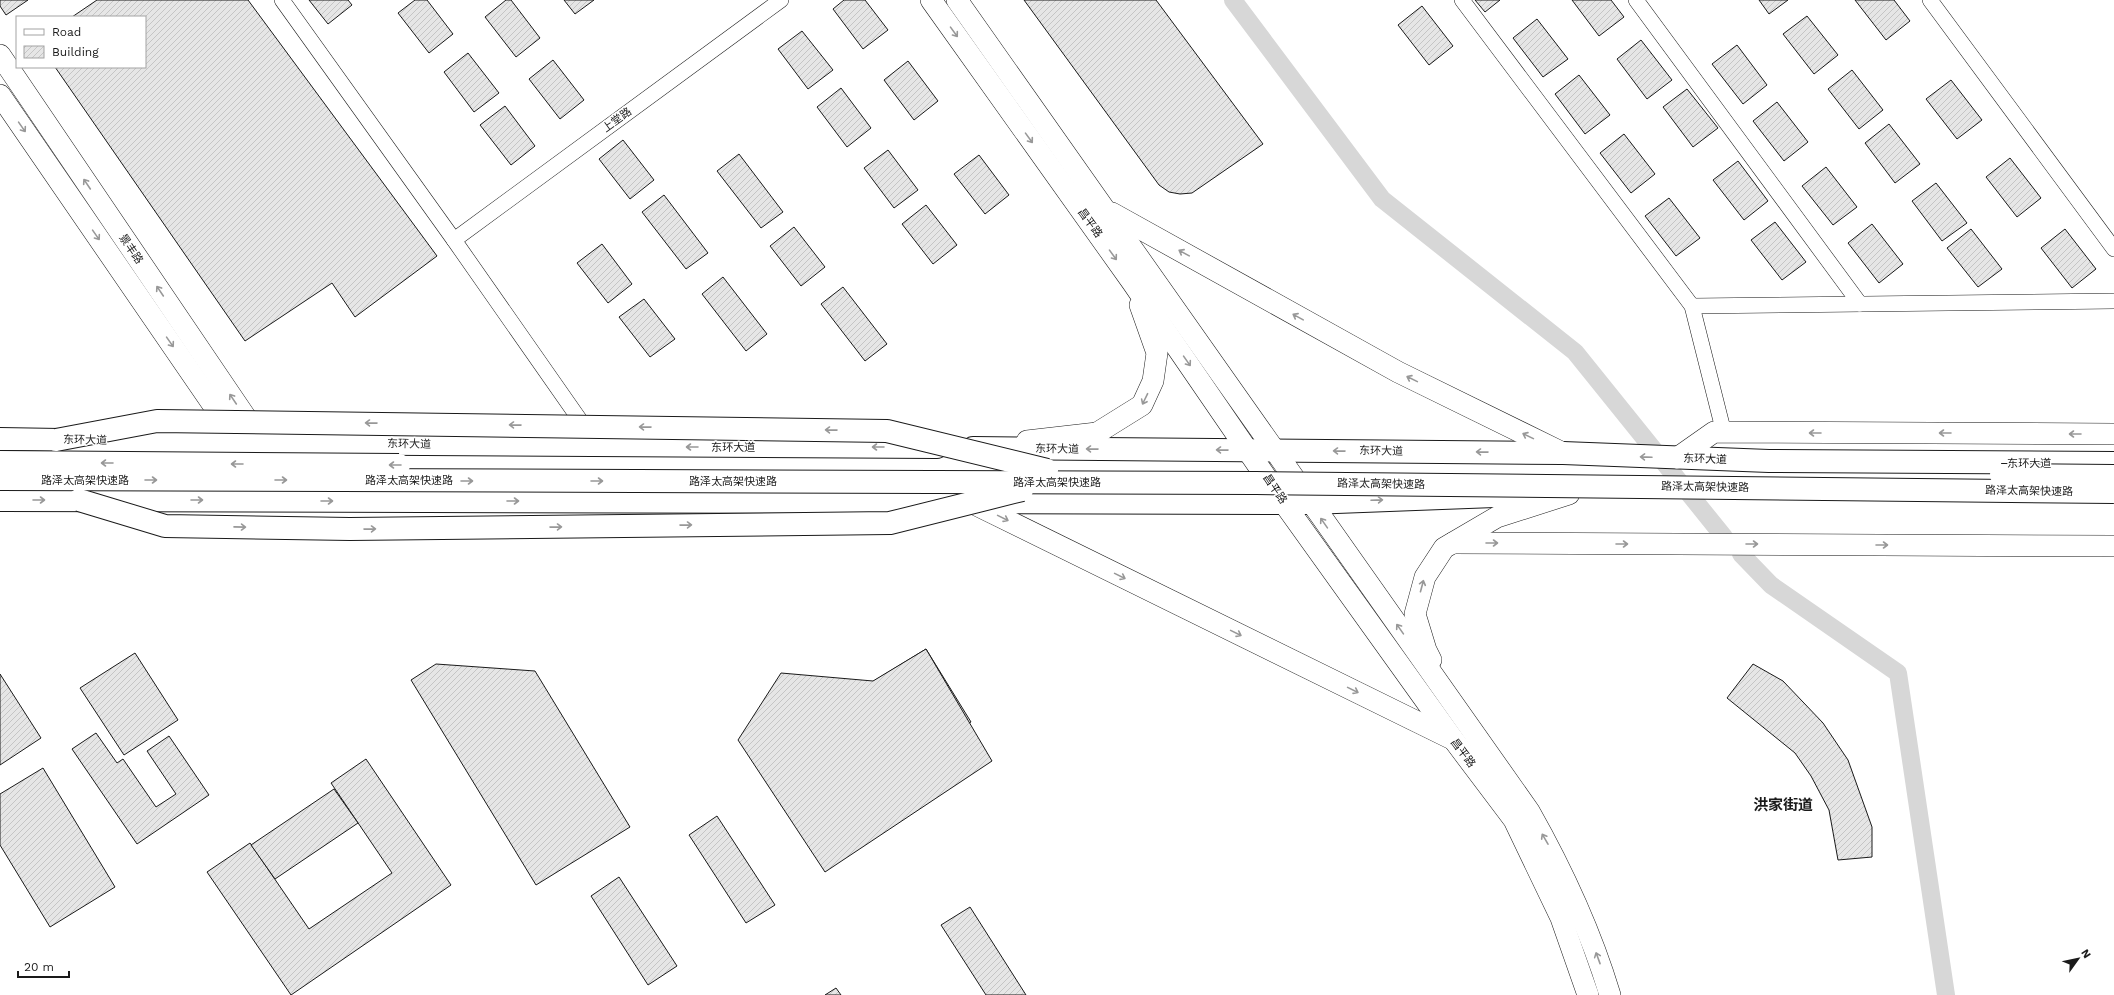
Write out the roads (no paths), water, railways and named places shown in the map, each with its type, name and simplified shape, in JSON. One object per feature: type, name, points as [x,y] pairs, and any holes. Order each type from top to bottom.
[{"type":"main road","name":"昌平路","points":[[931,0],[1132,282],[1283,502],[1453,740],[1514,820],[1561,918],[1588,995]]},
{"type":"main road","name":"昌平路","points":[[957,0],[1107,210],[1275,450],[1310,503],[1529,811],[1556,859],[1580,910],[1610,995]]},
{"type":"main road","name":"景丰路","points":[[0,55],[263,443]]},
{"type":"main road","name":"景丰路","points":[[0,95],[240,443]]},
{"type":"main road","points":[[1107,210],[1398,372],[1564,453]]},
{"type":"main road","points":[[962,448],[1097,434],[1142,405],[1153,381],[1156,353],[1132,282]]},
{"type":"main road","points":[[56,440],[157,421],[887,431],[1050,476]]},
{"type":"main road","points":[[1677,458],[1714,432],[2114,434]]},
{"type":"main road","name":"东环大道","points":[[0,439],[240,443],[1564,453],[1769,461],[2114,463]]},
{"type":"main road","name":"路泽太高架快速路","points":[[0,462],[1050,476],[1256,482],[2114,492]]},
{"type":"main road","points":[[79,500],[165,526],[350,529],[890,523],[1050,476]]},
{"type":"main road","name":"路泽太高架快速路","points":[[0,479],[1050,476],[2114,476]]},
{"type":"main road","points":[[1467,723],[1426,650],[1415,614],[1424,577],[1444,548],[1497,517],[1569,494]]},
{"type":"main road","points":[[0,500],[968,501],[1310,503],[1569,494],[2114,503]]},
{"type":"main road","points":[[968,501],[1453,740]]},
{"type":"main road","points":[[1453,543],[2114,546]]},
{"type":"street","points":[[282,0],[599,446]]},
{"type":"street","name":"上堂路","points":[[454,240],[781,0]]},
{"type":"street","points":[[1462,0],[1692,306],[1724,432]]},
{"type":"street","points":[[1636,0],[1860,304]]},
{"type":"street","points":[[1930,0],[2114,249]]},
{"type":"street","points":[[1692,306],[2114,301]]},
{"type":"waterway","points":[[1233,0],[1382,199],[1575,352],[1724,537]]},
{"type":"waterway","points":[[1741,554],[1771,585],[1898,673],[1946,995]]},
{"type":"district","name":"洪家街道","points":[[1783,805]]}]
